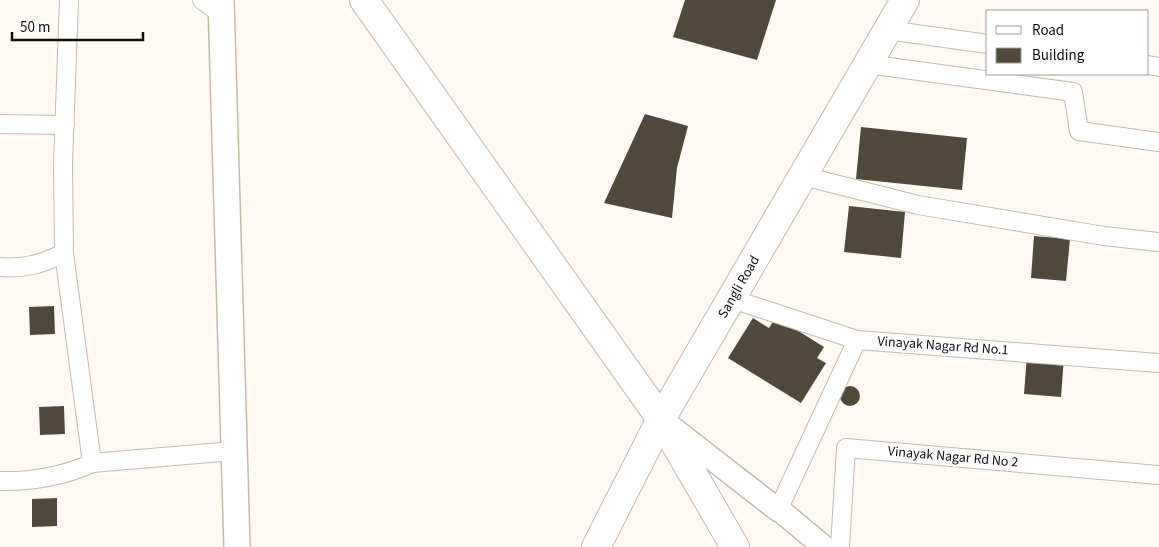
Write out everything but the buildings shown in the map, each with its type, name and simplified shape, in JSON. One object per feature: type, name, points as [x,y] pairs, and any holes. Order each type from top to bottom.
[{"type":"main road","points":[[364,0],[661,419],[735,547]]},
{"type":"main road","name":"Sangli Road","points":[[596,547],[661,419],[905,0]]},
{"type":"main road","points":[[215,5],[237,547]]},
{"type":"street","points":[[69,0],[63,163],[64,253],[92,463]]},
{"type":"street","points":[[887,30],[986,44]]},
{"type":"street","points":[[867,64],[1073,92],[1079,131],[1159,142]]},
{"type":"street","points":[[0,124],[64,125]]},
{"type":"street","points":[[803,176],[918,205],[1104,236],[1159,242]]},
{"type":"street","points":[[0,267],[16,268],[42,263],[64,253]]},
{"type":"street","name":"Vinayak Nagar Rd No.1","points":[[732,299],[857,340],[1159,363]]},
{"type":"street","points":[[778,510],[857,340]]},
{"type":"street","points":[[661,419],[782,512],[824,547]]},
{"type":"street","name":"Vinayak Nagar Rd No 2","points":[[840,547],[846,448],[1159,475]]},
{"type":"street","points":[[0,481],[39,478],[77,470],[92,463],[233,451]]}]
